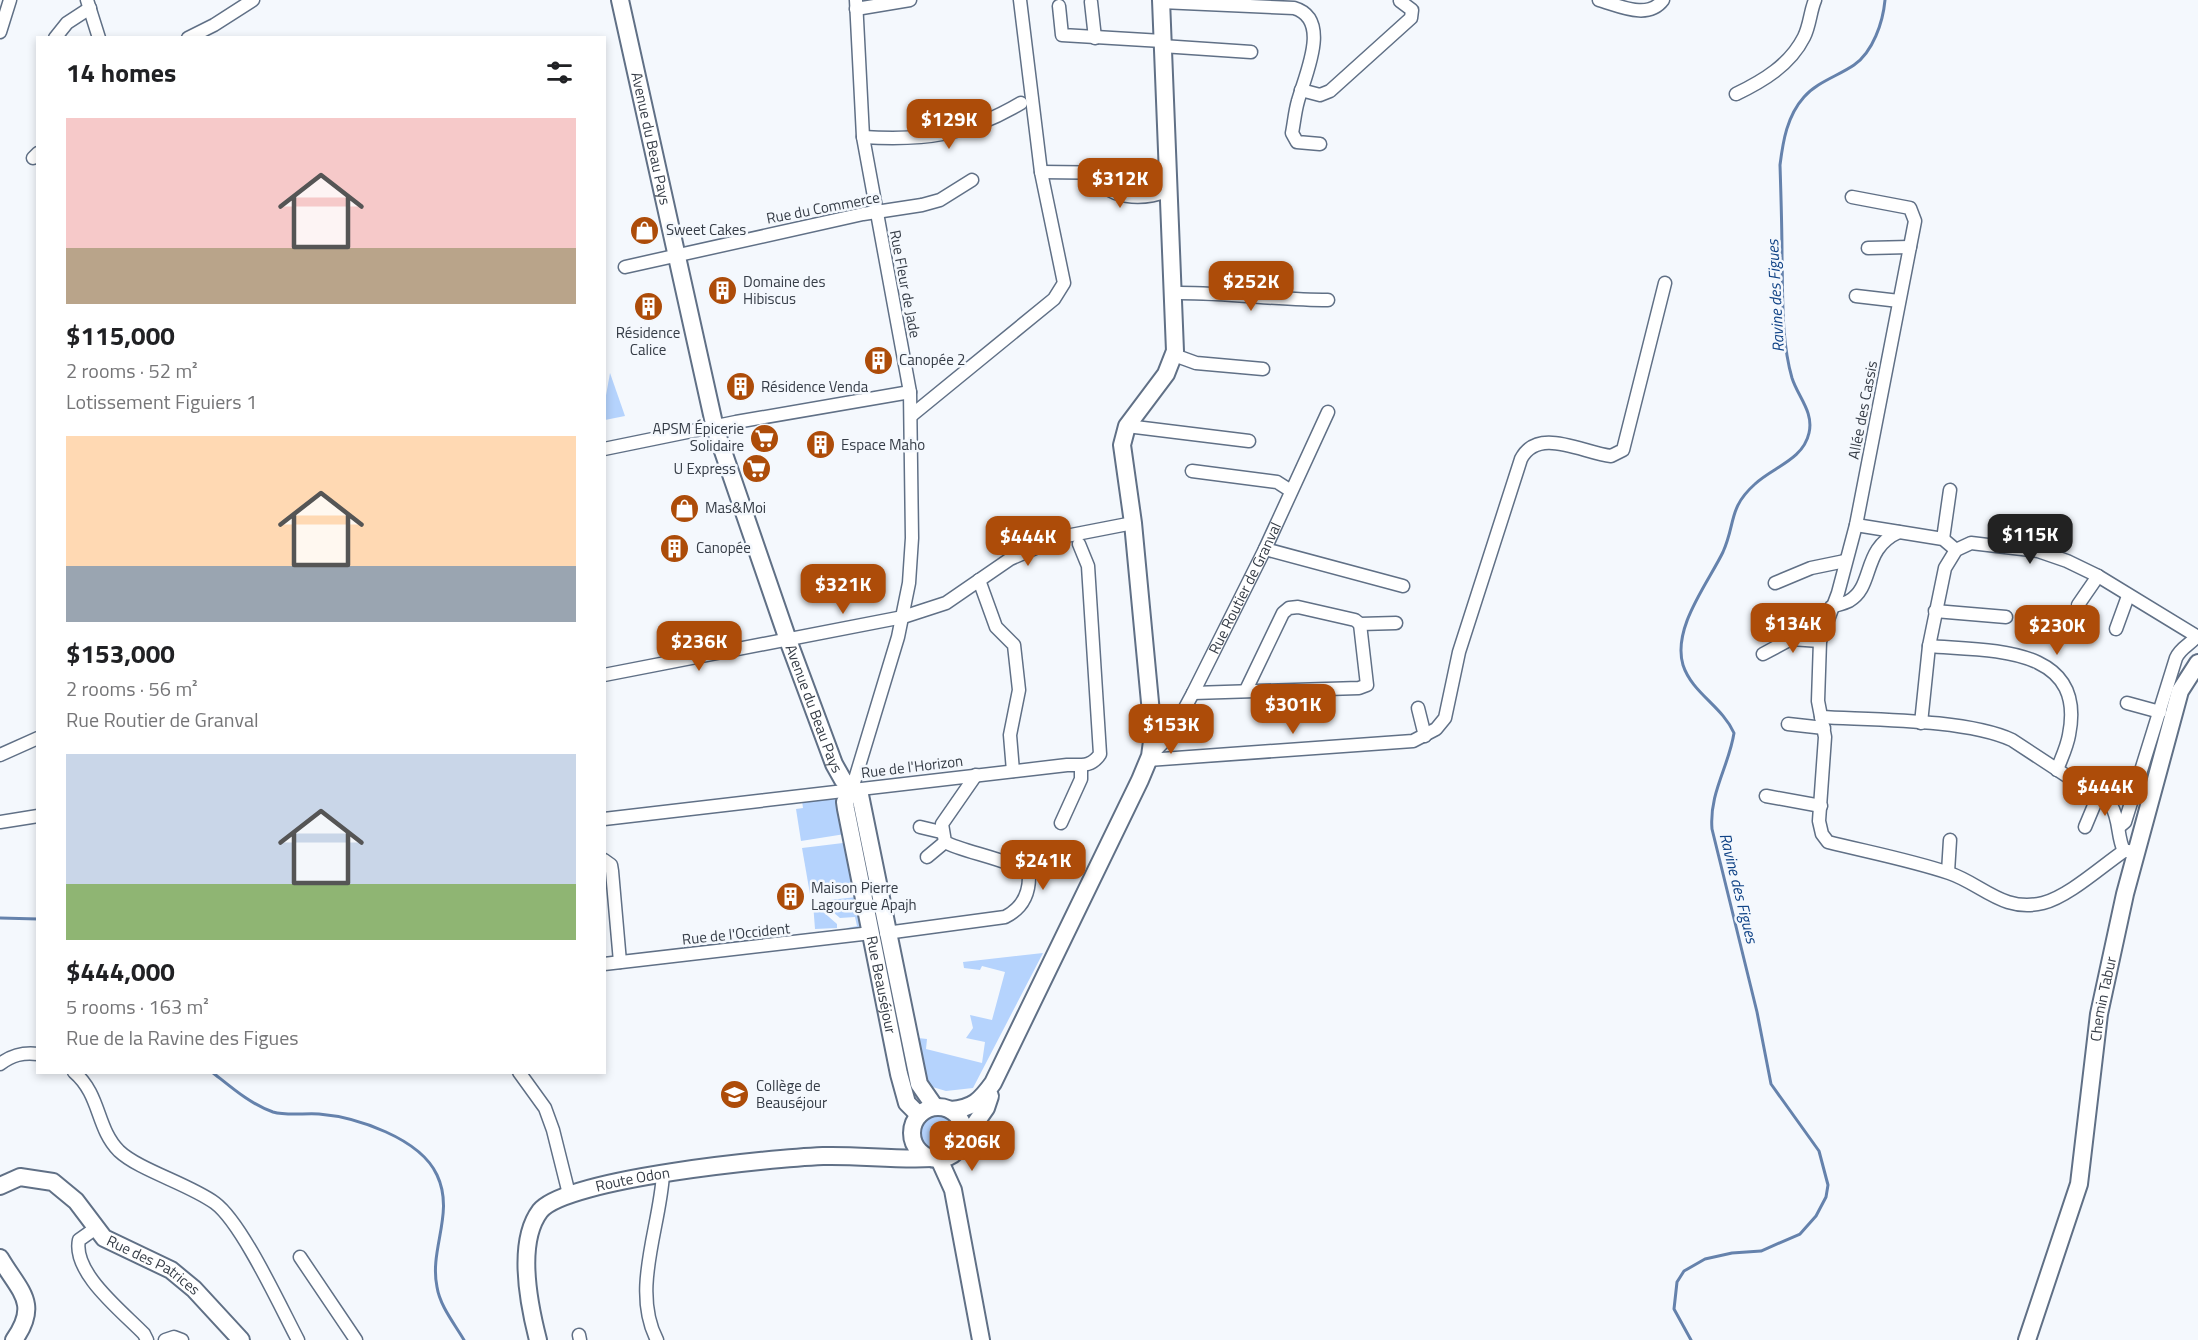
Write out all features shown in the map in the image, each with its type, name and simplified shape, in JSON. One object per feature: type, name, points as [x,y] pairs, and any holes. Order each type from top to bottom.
[{"type":"street","points":[[0,32],[10,0]]},
{"type":"street","points":[[191,36],[253,0]]},
{"type":"street","name":"Avenue du Beau Pays","points":[[620,0],[675,254],[716,428],[788,640],[836,769],[852,789]]},
{"type":"street","name":"Rue Fleur de Jade","points":[[852,789],[903,617],[912,538],[910,392],[863,136],[856,5],[910,0]]},
{"type":"street","points":[[912,415],[1060,292],[1064,283],[1041,172],[1020,0]]},
{"type":"street","points":[[1599,0],[1644,11],[1652,10],[1663,0]]},
{"type":"street","points":[[1736,94],[1765,80],[1791,55],[1804,36],[1815,0]]},
{"type":"street","name":"Rue Routier de Granval","points":[[993,1083],[1149,758],[1153,734],[1133,523],[1121,454],[1127,426],[1166,374],[1174,355],[1161,1],[1294,8],[1304,11],[1311,19],[1314,38],[1301,90],[1293,139],[1297,142],[1320,144]]},
{"type":"street","points":[[1301,90],[1320,95],[1330,91],[1411,18],[1412,10],[1400,1]]},
{"type":"street","points":[[1091,2],[1095,38]]},
{"type":"street","points":[[57,36],[67,23],[89,4],[98,36]]},
{"type":"street","points":[[1059,6],[1062,35],[1251,51]]},
{"type":"street","points":[[863,136],[917,139],[944,136],[970,128],[1021,103]]},
{"type":"street","points":[[1041,172],[1097,173],[1167,185]]},
{"type":"street","points":[[1097,173],[1100,184],[1107,191],[1144,197],[1167,185]]},
{"type":"street","name":"Rue du Commerce","points":[[625,267],[675,254],[940,200],[972,180]]},
{"type":"street","name":"Allée des Cassis","points":[[1852,197],[1910,208],[1915,220],[1856,525],[1838,593],[1820,641],[1818,701],[1822,722],[1820,827],[1828,842],[1948,872],[1973,882],[1992,897],[2023,904],[2042,904],[2058,897],[2130,851]]},
{"type":"street","points":[[1868,248],[1910,247]]},
{"type":"street","points":[[1149,758],[1413,741],[1436,729],[1445,718],[1459,652],[1524,453],[1530,446],[1543,442],[1611,456],[1623,450],[1665,283]]},
{"type":"street","points":[[1173,293],[1210,292],[1274,299],[1328,300]]},
{"type":"street","points":[[1856,296],[1899,301]]},
{"type":"street","points":[[1174,355],[1196,363],[1263,369]]},
{"type":"street","points":[[606,449],[910,392]]},
{"type":"street","name":"Rue Routier de Granval","points":[[1149,758],[1172,734],[1265,549],[1328,412]]},
{"type":"street","points":[[1127,426],[1249,441]]},
{"type":"street","points":[[1192,471],[1277,482],[1291,491]]},
{"type":"street","points":[[1943,539],[1950,490]]},
{"type":"street","points":[[606,675],[903,617],[946,603],[1010,559],[1071,533],[1133,523]]},
{"type":"street","points":[[1856,525],[1943,539],[1956,550]]},
{"type":"street","points":[[1831,607],[1850,601],[1861,588],[1875,550],[1885,538],[1899,532]]},
{"type":"street","points":[[1921,723],[1935,610],[1945,568],[1956,550],[1971,543],[2021,548],[2067,561],[2098,576],[2196,642],[2180,650],[2176,658],[2125,822],[2119,827]]},
{"type":"street","points":[[1061,823],[1082,779],[1081,767],[1096,761],[1100,754],[1088,566],[1079,544]]},
{"type":"street","points":[[1265,549],[1403,586]]},
{"type":"street","points":[[1775,583],[1811,568],[1845,561]]},
{"type":"street","points":[[2078,605],[2098,576]]},
{"type":"street","points":[[979,580],[996,627],[1014,645],[1019,690],[1010,735],[1014,771]]},
{"type":"street","points":[[2116,629],[2128,596]]},
{"type":"street","points":[[1246,690],[1283,613],[1289,608],[1298,607],[1355,620],[1360,624],[1396,623]]},
{"type":"street","points":[[1935,610],[2006,617]]},
{"type":"street","points":[[1193,693],[1359,688],[1367,685],[1360,624]]},
{"type":"street","points":[[1763,654],[1791,639],[1820,641]]},
{"type":"street","points":[[1929,646],[2018,653],[2037,660],[2049,669],[2061,681],[2068,696],[2072,714],[2069,736],[2057,770]]},
{"type":"street","name":"Chemin Tabur","points":[[2027,1340],[2079,1184],[2099,1014],[2130,851],[2180,691],[2198,663]]},
{"type":"street","points":[[2127,703],[2160,712]]},
{"type":"street","points":[[1418,708],[1425,736]]},
{"type":"street","points":[[1788,724],[1921,723],[1998,733],[2111,805],[2130,851]]},
{"type":"street","points":[[0,755],[36,739]]},
{"type":"street","name":"Rue de l'Horizon","points":[[606,819],[1067,765],[1081,767]]},
{"type":"street","points":[[927,857],[943,837],[946,817],[976,775]]},
{"type":"street","name":"Rue Beauséjour","points":[[852,789],[860,795],[898,1074],[916,1123]]},
{"type":"street","points":[[1766,796],[1821,806]]},
{"type":"street","points":[[2085,827],[2098,796]]},
{"type":"street","points":[[0,822],[36,816]]},
{"type":"street","points":[[920,827],[943,837]]},
{"type":"street","name":"Rue de l'Occident","points":[[606,964],[994,920],[1005,917],[1019,907],[1029,887],[1029,877],[1023,868],[958,850],[943,837]]},
{"type":"street","points":[[1948,872],[1950,840]]},
{"type":"street","points":[[606,861],[611,865],[612,871],[610,921],[620,962]]},
{"type":"street","name":"Rue Beauséjour","points":[[879,933],[919,1084],[943,1109]]},
{"type":"street","points":[[0,1064],[9,1057],[24,1053],[36,1054]]},
{"type":"street","points":[[76,1074],[91,1092],[106,1133],[120,1152],[196,1190],[224,1213],[236,1228],[298,1340]]},
{"type":"street","points":[[520,1074],[545,1108],[554,1130],[569,1194]]},
{"type":"street","points":[[981,1340],[953,1190],[935,1158],[915,1145],[916,1123],[943,1109],[972,1107],[980,1102],[993,1083]]},
{"type":"street","points":[[935,1158],[946,1158],[961,1145],[986,1108],[993,1083]]},
{"type":"street","points":[[943,1109],[963,1124],[953,1190]]},
{"type":"street","name":"Route Odon","points":[[864,1156],[898,1146],[916,1123]]},
{"type":"street","name":"Route Odon","points":[[538,1340],[527,1287],[530,1240],[542,1210],[552,1201],[569,1194],[663,1174],[794,1157],[935,1158]]},
{"type":"street","points":[[657,1340],[650,1326],[646,1287],[663,1174]]},
{"type":"street","name":"Rue des Patrices","points":[[0,1186],[20,1177],[53,1182],[76,1201],[96,1228],[116,1246],[171,1270],[194,1289],[241,1340]]},
{"type":"street","points":[[96,1228],[79,1240],[82,1263],[101,1292],[144,1334],[147,1340]]},
{"type":"street","points":[[300,1257],[356,1340]]},
{"type":"street","points":[[0,1258],[27,1307],[25,1322],[14,1340]]},
{"type":"street","points":[[165,1340],[174,1337],[182,1340]]},
{"type":"shaded area","points":[[610,373],[625,416],[606,420],[606,395]]},
{"type":"shaded area","points":[[839,797],[845,834],[801,841],[796,809],[803,808],[802,801]]},
{"type":"shaded area","points":[[843,843],[849,846],[856,888],[853,891],[810,894],[802,848]]},
{"type":"shaded area","points":[[857,897],[864,925],[860,930],[844,932],[847,928],[857,926],[855,917],[840,918],[820,901]]},
{"type":"shaded area","points":[[813,903],[837,924],[837,928],[815,929]]},
{"type":"shaded area","points":[[1043,953],[973,1088],[946,1091],[929,1086],[918,1038],[927,1039],[926,1049],[982,1063],[985,1042],[966,1038],[973,1028],[970,1015],[992,1020],[1005,972],[982,966],[980,970],[964,968],[963,962]]},
{"type":"shaded area","points":[[938,1112],[953,1118],[959,1133],[953,1148],[938,1154],[923,1148],[917,1133],[923,1118]]},
{"type":"waterway","name":"Ravine des Figues","points":[[1691,1340],[1674,1309],[1677,1282],[1684,1271],[1705,1259],[1732,1253],[1761,1251],[1800,1234],[1816,1216],[1826,1197],[1828,1185],[1819,1151],[1771,1084],[1757,1012],[1712,829],[1713,803],[1734,733],[1729,723],[1687,675],[1681,651],[1682,636],[1687,621],[1723,552],[1740,501],[1762,478],[1794,457],[1801,450],[1809,433],[1809,418],[1792,378],[1784,333],[1780,165],[1783,147],[1790,121],[1804,97],[1821,83],[1854,65],[1872,45],[1882,18],[1885,0]]},
{"type":"waterway","points":[[0,918],[36,919]]},
{"type":"waterway","points":[[215,1074],[241,1095],[265,1109],[284,1114],[334,1116],[368,1125],[402,1140],[429,1162],[442,1189],[443,1203],[436,1259],[437,1287],[444,1308],[464,1340]]},
{"type":"place","name":"Sweet Cakes","points":[[645,230]]},
{"type":"place","name":"Domaine des Hibiscus","points":[[722,291]]},
{"type":"place","name":"Résidence Calice","points":[[648,306]]},
{"type":"place","name":"Canopée 2","points":[[878,360]]},
{"type":"place","name":"Résidence Venda","points":[[740,387]]},
{"type":"place","name":"APSM Épicerie Solidaire","points":[[765,438]]},
{"type":"place","name":"Espace Maho","points":[[820,445]]},
{"type":"place","name":"U Express","points":[[757,469]]},
{"type":"place","name":"Mas&Moi","points":[[684,508]]},
{"type":"place","name":"Canopée","points":[[675,548]]},
{"type":"place","name":"Maison Pierre Lagourgue Apajh","points":[[790,897]]},
{"type":"place","name":"Collège de Beauséjour","points":[[735,1095]]}]
